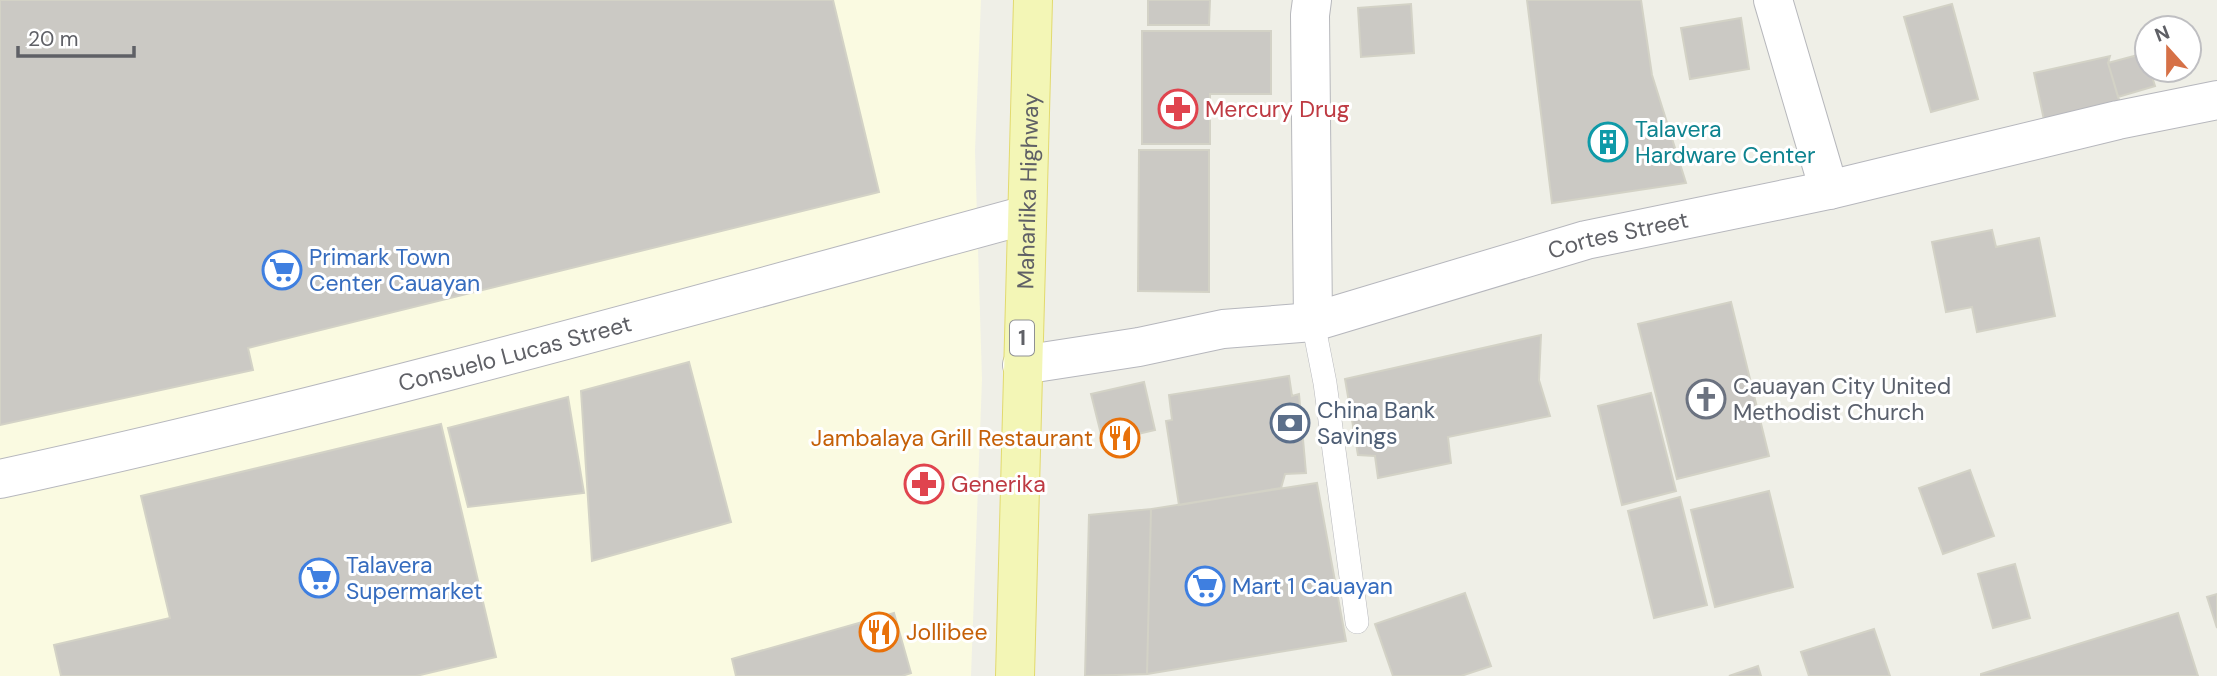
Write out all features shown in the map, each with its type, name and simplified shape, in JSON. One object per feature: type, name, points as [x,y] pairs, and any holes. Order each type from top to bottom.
[{"type":"main road","name":"Maharlika Highway","points":[[1015,676],[1033,0]]},
{"type":"street","points":[[1312,0],[1312,321]]},
{"type":"street","points":[[1773,0],[1829,190]]},
{"type":"street","name":"Cortes Street","points":[[1022,365],[1139,347],[1223,329],[1312,321],[1586,240],[1829,190],[2118,120],[2217,100]]},
{"type":"street","name":"Consuelo Lucas Street","points":[[0,479],[164,443],[575,337],[1026,215]]},
{"type":"lane","points":[[1312,321],[1325,383],[1357,622]]},
{"type":"shaded area","points":[[0,0],[981,0],[975,151],[982,379],[971,676],[0,676]]},
{"type":"building","name":"Primark Town Center Cauayan","points":[[0,0],[833,0],[879,192],[248,348],[253,370],[0,425]]},
{"type":"building","points":[[1148,0],[1210,0],[1209,25],[1148,25]]},
{"type":"building","name":"Talavera Hardware Center","points":[[1527,0],[1641,0],[1652,75],[1686,183],[1552,203]]},
{"type":"building","points":[[1411,4],[1414,53],[1361,57],[1358,8]]},
{"type":"building","points":[[1952,4],[1978,99],[1931,112],[1904,17]]},
{"type":"building","points":[[1741,18],[1749,69],[1690,79],[1681,28]]},
{"type":"building","points":[[1142,31],[1271,31],[1271,94],[1210,94],[1210,144],[1142,144]]},
{"type":"building","points":[[2110,56],[2108,63],[2120,103],[2044,120],[2034,73]]},
{"type":"building","points":[[2133,56],[2133,84],[2155,86],[2118,97],[2108,63]]},
{"type":"building","points":[[1139,150],[1209,150],[1209,292],[1138,291]]},
{"type":"building","points":[[1992,230],[1996,247],[2039,238],[2055,316],[1977,332],[1972,307],[1946,312],[1932,242]]},
{"type":"building","name":"Cauayan City United Methodist Church","points":[[1731,302],[1769,456],[1677,479],[1638,324]]},
{"type":"building","points":[[1541,335],[1539,380],[1550,416],[1448,437],[1451,463],[1378,478],[1375,456],[1358,455],[1345,379]]},
{"type":"building","points":[[689,362],[731,522],[592,561],[581,391]]},
{"type":"building","points":[[1289,376],[1292,396],[1299,394],[1306,473],[1285,474],[1281,488],[1179,505],[1166,421],[1172,420],[1169,395]]},
{"type":"building","points":[[1144,382],[1155,430],[1103,442],[1091,394]]},
{"type":"building","points":[[1651,393],[1676,491],[1622,505],[1598,406]]},
{"type":"building","points":[[568,397],[584,493],[468,507],[448,428]]},
{"type":"building","name":"Talavera Supermarket","points":[[441,424],[496,657],[416,676],[61,676],[54,645],[170,618],[141,496]]},
{"type":"building","points":[[1970,470],[1994,536],[1943,554],[1919,488]]},
{"type":"building","points":[[1317,483],[1346,641],[1147,674],[1151,509]]},
{"type":"building","points":[[1769,491],[1793,587],[1715,607],[1691,510]]},
{"type":"building","points":[[1680,497],[1707,605],[1654,618],[1628,511]]},
{"type":"building","points":[[1151,509],[1147,674],[1085,676],[1089,515]]},
{"type":"building","points":[[2015,564],[2030,618],[1993,628],[1978,574]]},
{"type":"building","points":[[1465,593],[1491,666],[1461,676],[1393,676],[1375,624]]},
{"type":"building","points":[[2217,594],[2217,628],[2207,597]]},
{"type":"building","points":[[894,613],[911,673],[902,676],[736,676],[732,659]]},
{"type":"building","points":[[2178,613],[2198,676],[1981,676],[1981,674]]},
{"type":"building","points":[[1874,629],[1890,676],[1809,676],[1801,652]]},
{"type":"building","points":[[1758,666],[1761,676],[1729,676]]},
{"type":"place","name":"Mercury Drug","points":[[1178,109]]},
{"type":"place","name":"Talavera Hardware Center","points":[[1608,142]]},
{"type":"place","name":"Primark Town Center Cauayan","points":[[282,270]]},
{"type":"place","name":"Cauayan City United Methodist Church","points":[[1706,399]]},
{"type":"place","name":"China Bank Savings","points":[[1290,423]]},
{"type":"place","name":"Jambalaya Grill Restaurant","points":[[1120,438]]},
{"type":"place","name":"Generika","points":[[924,484]]},
{"type":"place","name":"Talavera Supermarket","points":[[319,578]]},
{"type":"place","name":"Mart 1 Cauayan","points":[[1205,586]]},
{"type":"place","name":"Jollibee","points":[[879,632]]}]
